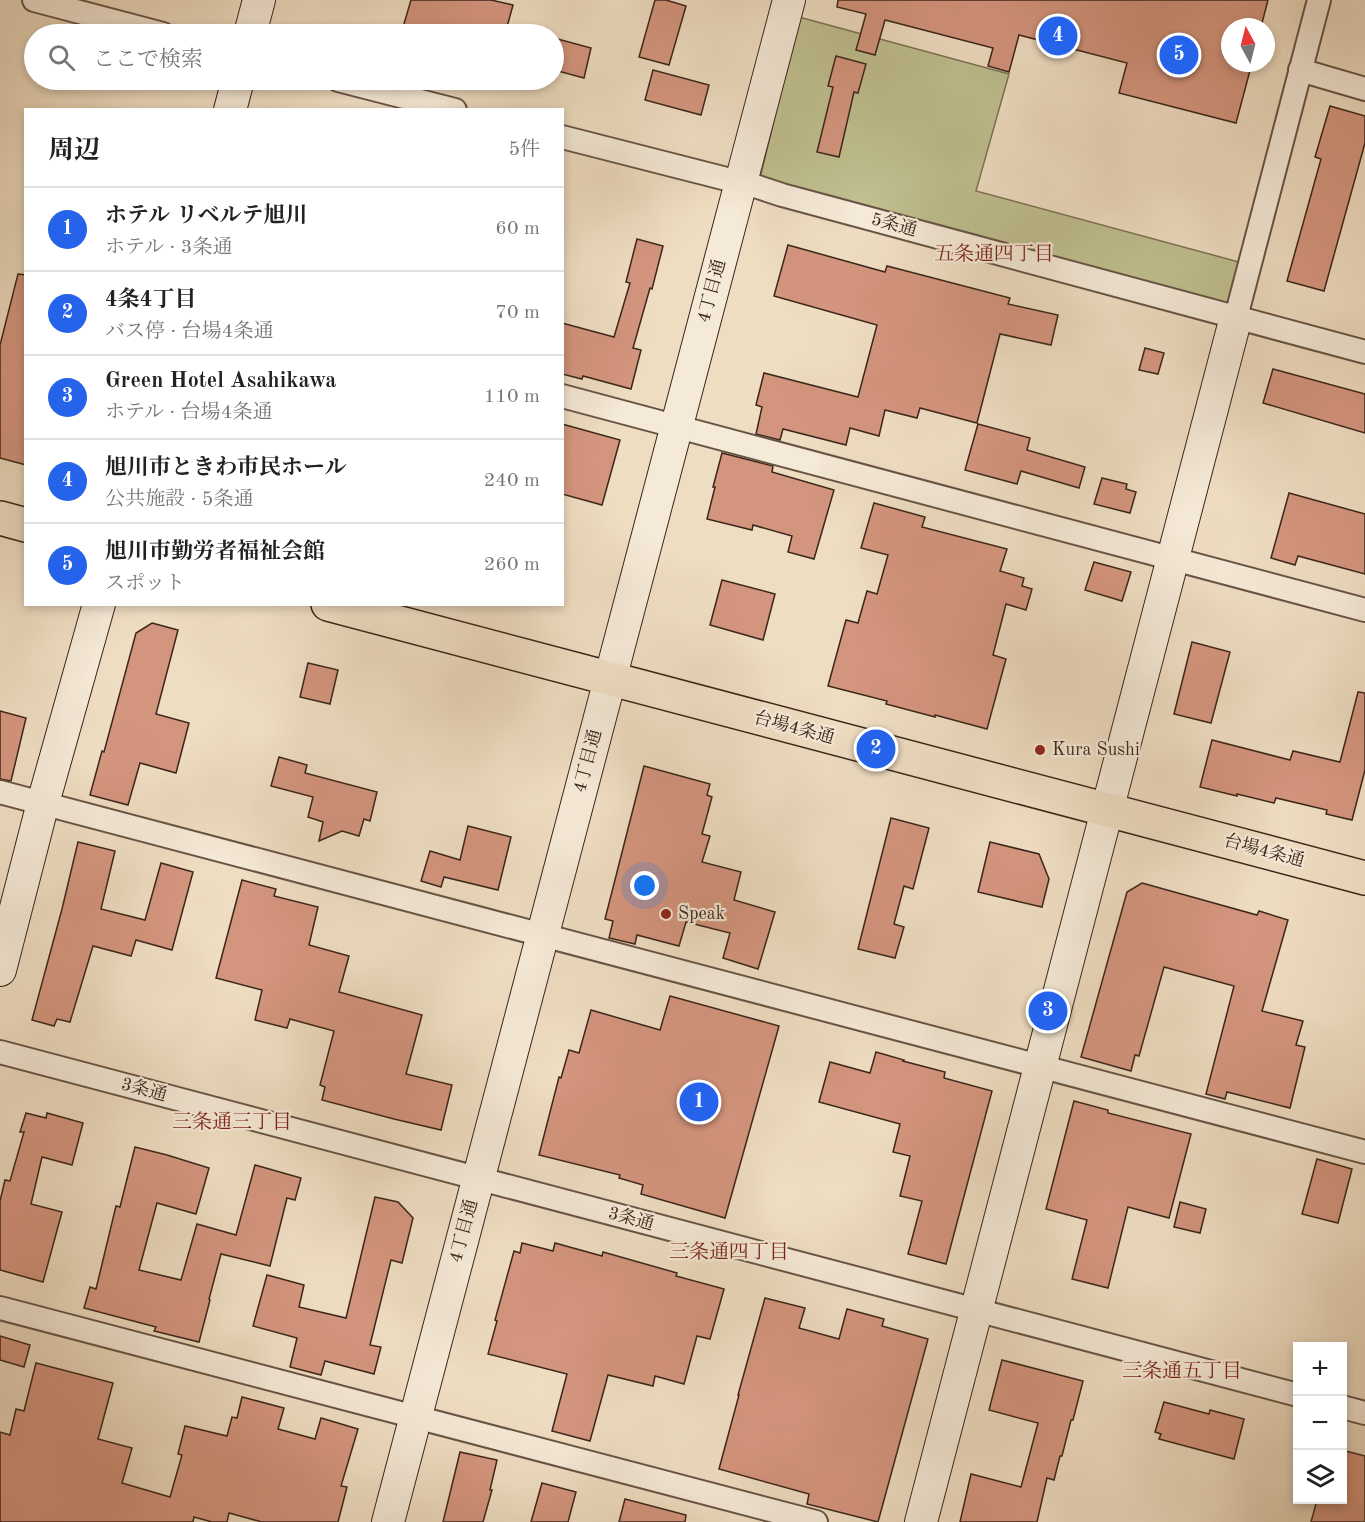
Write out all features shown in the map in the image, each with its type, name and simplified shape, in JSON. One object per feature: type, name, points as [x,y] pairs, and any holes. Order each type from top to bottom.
[{"type":"highway","points":[[0,518],[24,524]]},
{"type":"highway","name":"台場4条通","points":[[336,606],[1365,878]]},
{"type":"street","points":[[34,0],[125,24]]},
{"type":"street","points":[[253,24],[259,0]]},
{"type":"street","name":"4丁目通","points":[[388,1522],[789,0]]},
{"type":"street","points":[[921,1522],[1319,0]]},
{"type":"street","points":[[1300,70],[1365,89]]},
{"type":"street","points":[[231,108],[235,90]]},
{"type":"street","points":[[377,90],[447,108]]},
{"type":"street","name":"5条通","points":[[564,138],[741,182],[1365,352]]},
{"type":"street","points":[[564,397],[1365,610]]},
{"type":"street","points":[[0,970],[43,803],[98,606]]},
{"type":"street","points":[[0,792],[1365,1152]]},
{"type":"street","name":"3条通","points":[[0,1052],[1293,1394]]},
{"type":"street","points":[[0,1308],[816,1522]]},
{"type":"street","points":[[1347,1408],[1365,1413]]},
{"type":"green space","points":[[799,17],[1009,74],[976,191],[1250,265],[1236,317],[758,187]]},
{"type":"building","points":[[411,0],[491,0],[513,5],[508,24],[404,24]]},
{"type":"building","points":[[655,0],[666,0],[686,6],[669,65],[639,57]]},
{"type":"building","points":[[838,0],[1268,0],[1263,18],[1221,18],[1221,72],[1250,72],[1236,123],[1119,93],[1127,63],[1019,35],[1009,72],[988,66],[993,48],[885,20],[875,55],[856,50],[866,14],[837,7]]},
{"type":"building","points":[[564,41],[591,48],[584,78],[564,73]]},
{"type":"building","points":[[836,56],[866,64],[858,93],[854,92],[839,157],[817,152],[833,87],[828,86]]},
{"type":"building","points":[[653,70],[709,85],[701,115],[645,100]]},
{"type":"building","points":[[1330,106],[1365,116],[1365,143],[1324,291],[1287,281],[1321,159],[1315,157]]},
{"type":"building","points":[[637,239],[663,246],[633,348],[641,350],[631,389],[583,376],[582,379],[564,374],[564,324],[614,337],[630,283],[626,282]]},
{"type":"building","points":[[788,245],[885,272],[887,266],[1010,298],[1008,304],[1058,315],[1051,345],[1000,334],[977,423],[920,408],[917,418],[885,410],[879,436],[850,428],[846,445],[783,429],[780,440],[756,434],[762,407],[756,405],[764,373],[858,397],[877,325],[774,296]]},
{"type":"building","points":[[18,274],[24,275],[24,464],[0,458],[0,345]]},
{"type":"building","points":[[1145,348],[1164,353],[1158,374],[1139,370]]},
{"type":"building","points":[[1273,369],[1365,394],[1365,433],[1263,403]]},
{"type":"building","points":[[978,424],[1030,438],[1027,450],[1085,467],[1079,488],[1021,471],[1017,484],[965,470]]},
{"type":"building","points":[[564,425],[620,440],[602,505],[564,495]]},
{"type":"building","points":[[722,453],[773,466],[772,472],[834,490],[814,559],[788,552],[792,536],[753,525],[752,530],[707,519]]},
{"type":"building","points":[[1102,478],[1127,484],[1126,489],[1136,492],[1130,513],[1094,504]]},
{"type":"building","points":[[1289,493],[1365,514],[1365,574],[1298,556],[1295,565],[1271,558]]},
{"type":"building","points":[[874,503],[925,517],[922,527],[1007,549],[1000,571],[1024,578],[1022,586],[1032,589],[1026,610],[1006,604],[993,655],[1006,659],[987,729],[886,704],[887,701],[828,686],[846,620],[858,623],[867,591],[877,594],[888,555],[861,548]]},
{"type":"building","points":[[1094,562],[1131,572],[1122,601],[1085,590]]},
{"type":"building","points":[[722,580],[775,594],[763,640],[710,625]]},
{"type":"building","points":[[152,623],[178,630],[156,714],[189,723],[176,773],[140,763],[128,805],[90,795],[136,633]]},
{"type":"building","points":[[1192,642],[1230,652],[1211,723],[1174,714]]},
{"type":"building","points":[[308,663],[338,670],[330,704],[300,697]]},
{"type":"building","points":[[1358,692],[1365,693],[1365,770],[1352,820],[1326,814],[1327,810],[1276,798],[1274,803],[1200,787],[1212,740],[1290,760],[1293,751],[1340,762]]},
{"type":"building","points":[[0,711],[26,718],[11,781],[0,779]]},
{"type":"building","points":[[279,757],[307,765],[305,773],[377,792],[370,821],[364,819],[359,836],[342,831],[319,841],[323,822],[308,817],[313,797],[271,786]]},
{"type":"building","points":[[644,766],[710,784],[707,795],[712,797],[702,834],[710,836],[702,862],[741,872],[734,900],[775,912],[758,969],[723,958],[730,933],[686,922],[679,946],[637,935],[635,944],[609,938],[613,921],[605,919]]},
{"type":"building","points":[[891,818],[929,828],[913,889],[904,886],[894,924],[904,927],[895,958],[858,949]]},
{"type":"building","points":[[468,826],[511,837],[498,890],[444,877],[441,887],[421,881],[430,851],[460,860]]},
{"type":"building","points":[[78,842],[115,851],[101,909],[145,920],[161,863],[193,872],[172,950],[136,940],[131,956],[93,946],[70,1022],[57,1019],[54,1026],[32,1020]]},
{"type":"building","points":[[990,842],[1039,854],[1049,879],[1042,907],[978,892]]},
{"type":"building","points":[[242,880],[276,889],[274,896],[318,907],[309,945],[349,956],[339,992],[422,1015],[406,1074],[452,1085],[441,1130],[322,1100],[325,1087],[320,1085],[334,1031],[290,1019],[287,1028],[255,1020],[262,990],[216,978]]},
{"type":"building","points":[[1142,883],[1257,915],[1259,911],[1288,920],[1262,1011],[1303,1021],[1296,1045],[1305,1047],[1290,1108],[1227,1092],[1225,1099],[1206,1094],[1234,986],[1164,967],[1139,1056],[1135,1055],[1131,1071],[1081,1057],[1127,892]]},
{"type":"building","points":[[670,996],[779,1026],[725,1218],[641,1194],[643,1185],[619,1178],[620,1175],[539,1155],[559,1077],[561,1078],[569,1050],[579,1053],[591,1010],[660,1030]]},
{"type":"building","points":[[876,1052],[945,1072],[944,1078],[992,1091],[946,1264],[908,1254],[922,1201],[900,1196],[910,1156],[893,1152],[900,1124],[819,1102],[830,1062],[870,1073]]},
{"type":"building","points":[[1074,1101],[1108,1110],[1108,1113],[1191,1134],[1169,1218],[1128,1207],[1108,1288],[1072,1279],[1087,1220],[1046,1209]]},
{"type":"building","points":[[26,1113],[46,1118],[47,1113],[83,1123],[72,1165],[42,1157],[31,1204],[62,1212],[43,1282],[0,1270],[0,1201],[5,1180],[10,1181],[24,1132],[20,1132]]},
{"type":"building","points":[[135,1147],[209,1168],[196,1214],[157,1203],[139,1270],[181,1280],[197,1224],[236,1235],[255,1165],[301,1178],[295,1200],[287,1198],[270,1266],[221,1254],[199,1342],[154,1331],[156,1327],[84,1308],[90,1287],[96,1289],[116,1206],[120,1207]]},
{"type":"building","points":[[1317,1159],[1352,1169],[1338,1223],[1302,1214]]},
{"type":"building","points":[[375,1197],[398,1202],[413,1218],[402,1263],[391,1260],[370,1345],[381,1347],[374,1374],[325,1361],[321,1375],[290,1367],[297,1338],[253,1326],[267,1275],[304,1285],[299,1307],[346,1318]]},
{"type":"building","points":[[1180,1202],[1206,1209],[1200,1233],[1174,1227]]},
{"type":"building","points":[[522,1243],[553,1251],[555,1243],[602,1256],[603,1252],[724,1289],[710,1339],[697,1336],[684,1384],[655,1376],[653,1386],[608,1375],[590,1441],[552,1431],[567,1374],[488,1354],[514,1251],[520,1253]]},
{"type":"building","points":[[765,1298],[805,1308],[799,1328],[839,1339],[847,1309],[884,1319],[882,1326],[928,1339],[878,1522],[807,1504],[809,1494],[719,1469]]},
{"type":"building","points":[[0,1336],[30,1345],[24,1367],[0,1360]]},
{"type":"building","points":[[1002,1360],[1083,1381],[1073,1420],[1071,1420],[1054,1480],[1047,1478],[1037,1522],[960,1522],[971,1474],[1021,1487],[1038,1423],[989,1410]]},
{"type":"building","points":[[36,1363],[113,1383],[98,1439],[132,1448],[122,1483],[170,1497],[182,1455],[178,1454],[185,1426],[227,1436],[232,1417],[237,1418],[242,1397],[284,1408],[278,1429],[315,1439],[321,1418],[358,1429],[341,1486],[347,1487],[338,1522],[262,1522],[229,1513],[227,1522],[212,1522],[194,1517],[193,1522],[0,1522],[0,1432],[10,1435],[16,1409],[24,1411]]},
{"type":"building","points":[[1164,1402],[1209,1414],[1210,1410],[1244,1419],[1234,1459],[1159,1439],[1161,1434],[1155,1432]]},
{"type":"building","points":[[1347,1451],[1365,1456],[1365,1522],[1311,1522],[1316,1504],[1347,1504]]},
{"type":"building","points":[[460,1452],[497,1460],[483,1522],[443,1522]]},
{"type":"building","points":[[542,1483],[576,1492],[568,1522],[531,1522]]},
{"type":"building","points":[[625,1499],[686,1515],[685,1522],[619,1522]]},
{"type":"place","name":"旭川市ときわ市民ホール","points":[[1058,36]]},
{"type":"place","name":"旭川市勤労者福祉会館","points":[[1179,55]]},
{"type":"place","name":"4条4丁目","points":[[876,749]]},
{"type":"place","name":"Kura Sushi","points":[[1040,750]]},
{"type":"place","name":"Speak","points":[[666,914]]},
{"type":"place","name":"Green Hotel Asahikawa","points":[[1048,1011]]},
{"type":"place","name":"ホテル リベルテ旭川","points":[[699,1102]]},
{"type":"district","name":"五条通四丁目","points":[[994,255]]},
{"type":"district","name":"三条通三丁目","points":[[232,1123]]},
{"type":"district","name":"三条通四丁目","points":[[729,1253]]},
{"type":"district","name":"三条通五丁目","points":[[1182,1372]]}]
